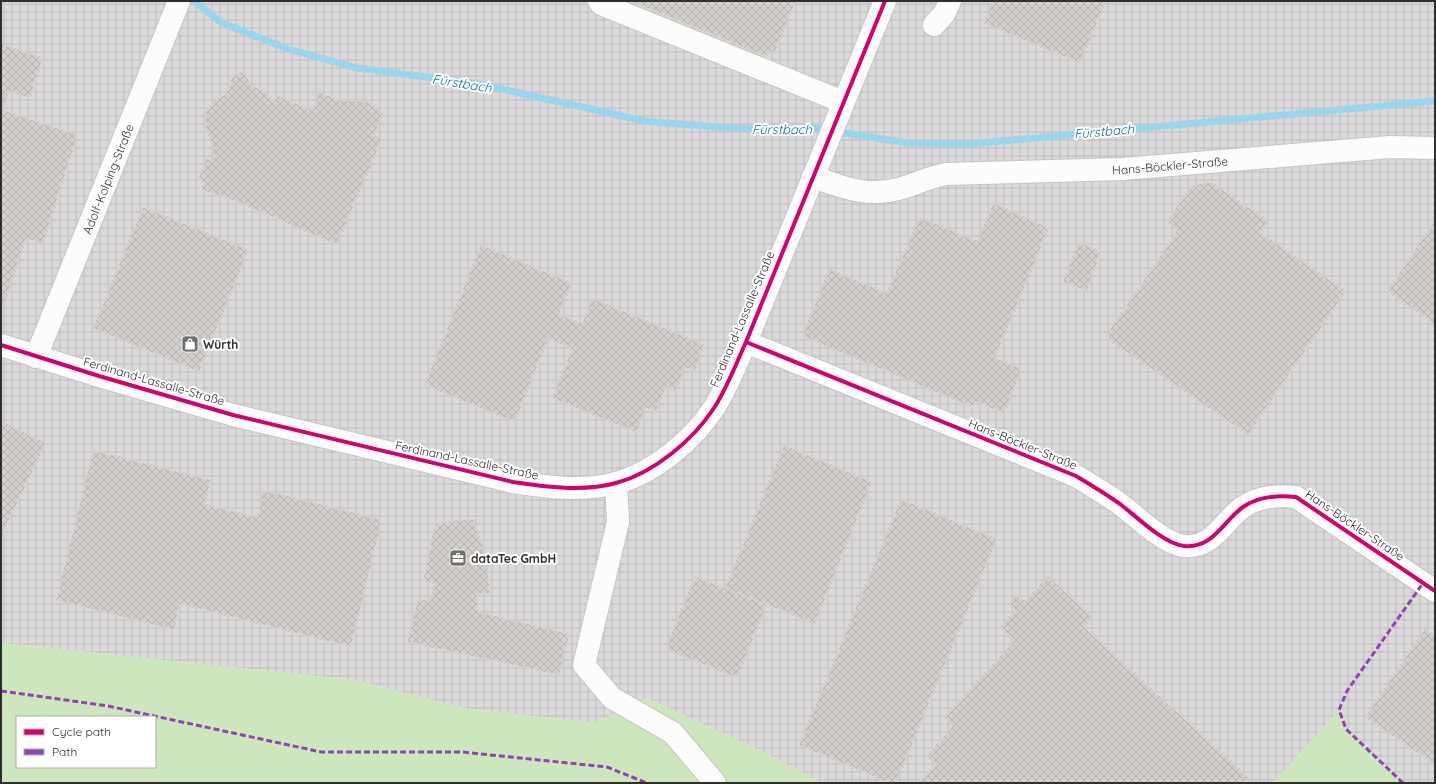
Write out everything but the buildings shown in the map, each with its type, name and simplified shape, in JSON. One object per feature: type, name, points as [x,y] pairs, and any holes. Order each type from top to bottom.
[{"type":"street","points":[[599,1],[601,4],[842,104]]},
{"type":"street","name":"Ferdinand-Lassalle-Straße","points":[[1,345],[36,357],[233,415],[513,482],[541,486],[580,488],[616,483],[652,468],[675,451],[696,431],[713,408],[730,377],[746,342],[885,1]]},
{"type":"street","points":[[934,26],[944,14],[950,1]]},
{"type":"street","name":"Adolf-Kolping-Straße","points":[[36,357],[177,7]]},
{"type":"street","name":"Hans-Böckler-Straße","points":[[813,177],[856,191],[873,193],[902,188],[929,178],[946,174],[1123,169],[1390,147],[1435,148]]},
{"type":"street","name":"Hans-Böckler-Straße","points":[[746,342],[1076,476],[1100,490],[1162,536],[1184,546],[1204,542],[1218,532],[1243,506],[1259,499],[1276,495],[1296,497],[1435,591]]},
{"type":"street","points":[[616,483],[618,522],[584,666],[612,698],[673,733],[715,783]]},
{"type":"shaded area","points":[[1,1],[1435,1],[1435,783],[1403,783],[1346,729],[1339,710],[1273,783],[822,783],[763,752],[647,698],[594,723],[463,708],[355,680],[1,643]]},
{"type":"green space","points":[[1,643],[355,680],[463,708],[593,723],[647,698],[763,752],[822,783],[1,783]]},
{"type":"green space","points":[[1339,710],[1346,729],[1403,783],[1273,783]]},
{"type":"waterway","name":"Fürstbach","points":[[194,1],[222,23],[288,49],[357,68],[480,84],[644,121],[790,131],[814,128],[907,143],[970,144],[1435,101]]},
{"type":"marked path","points":[[1403,783],[1346,729],[1339,710],[1347,691],[1423,583]]},
{"type":"marked path","points":[[1,691],[108,706],[154,716]]},
{"type":"marked path","points":[[156,716],[321,752],[462,752],[607,767],[647,783]]},
{"type":"cycle path","points":[[1,345],[99,376],[233,415],[513,482],[539,486],[578,488],[604,486],[630,478],[644,472],[658,463],[684,443],[705,420],[723,392],[746,342],[885,1]]},
{"type":"cycle path","points":[[746,342],[1076,476],[1120,504],[1159,535],[1176,544],[1194,546],[1203,543],[1217,533],[1236,513],[1249,503],[1262,498],[1275,496],[1296,497],[1435,591]]},
{"type":"place","name":"Würth","points":[[190,344]]},
{"type":"place","name":"dataTec GmbH","points":[[458,558]]}]
